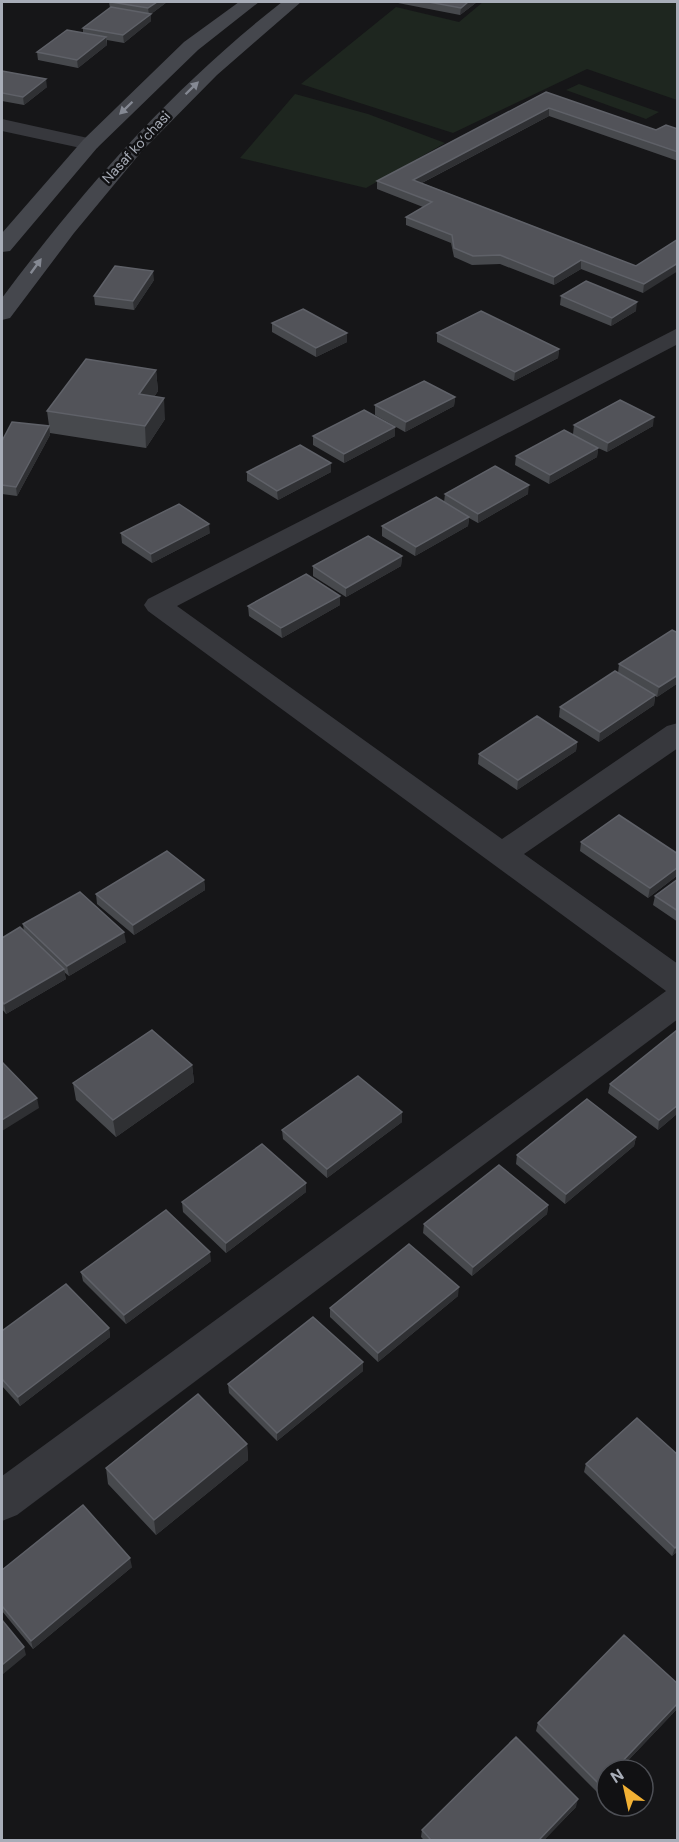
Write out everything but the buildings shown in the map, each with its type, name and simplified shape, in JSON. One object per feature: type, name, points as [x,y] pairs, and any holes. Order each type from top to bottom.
[{"type":"main road","points":[[2,246],[90,144],[191,46],[250,2]]},
{"type":"main road","name":"Nasaf ko‘chasi","points":[[2,313],[68,223],[144,135],[213,68],[292,2]]},
{"type":"street","points":[[2,125],[90,144]]},
{"type":"street","points":[[678,335],[517,416],[158,604],[678,982]]},
{"type":"street","points":[[501,855],[678,733]]},
{"type":"street","points":[[2,1501],[678,1000]]},
{"type":"shaded area","points":[[483,2],[677,2],[677,100],[587,69],[453,133],[301,84],[396,7],[459,22]]},
{"type":"shaded area","points":[[579,84],[659,112],[646,119],[566,90]]},
{"type":"shaded area","points":[[295,94],[368,114],[445,143],[366,188],[240,158]]}]
